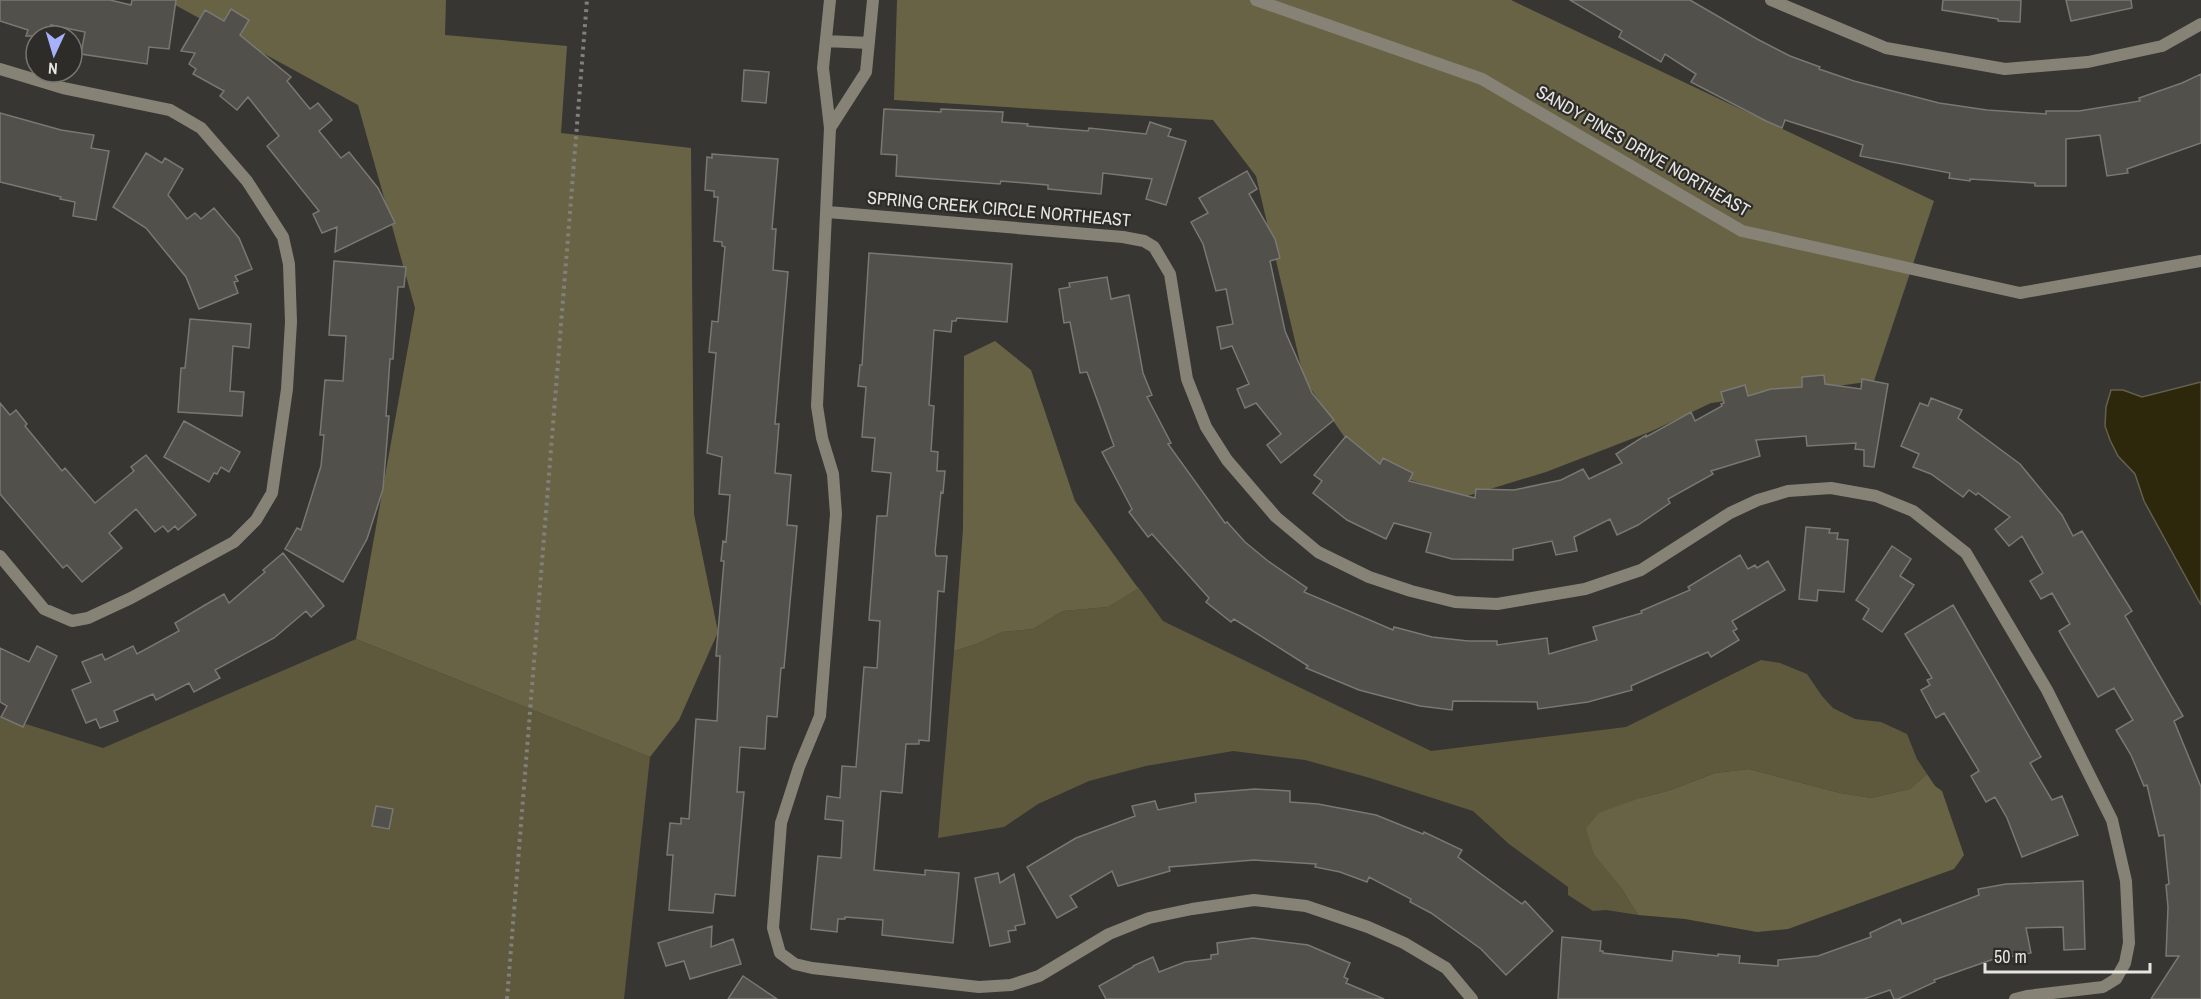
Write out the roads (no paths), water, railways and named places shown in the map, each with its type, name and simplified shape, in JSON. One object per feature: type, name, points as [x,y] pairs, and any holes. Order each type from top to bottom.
[{"type":"street","points":[[830,0],[823,68],[830,128],[828,212],[817,406],[822,438],[833,474],[836,514],[820,716],[799,767],[781,823],[773,928],[780,953],[795,964],[812,968],[979,987],[1011,985],[1039,976],[1109,934],[1149,918],[1254,900],[1306,906],[1386,934],[1446,968],[1472,999]]},
{"type":"street","points":[[830,128],[866,72],[873,0]]},
{"type":"street","name":"SANDY PINES DRIVE NORTHEAST","points":[[1256,0],[1482,79],[1742,231],[2020,293],[2201,261]]},
{"type":"street","points":[[1771,0],[1886,48],[2005,69],[2088,62],[2162,46],[2201,24]]},
{"type":"street","points":[[826,40],[869,43]]},
{"type":"street","points":[[0,69],[63,88],[170,110],[201,128],[247,181],[283,237],[289,264],[291,322],[287,389],[272,493],[256,520],[234,542],[88,618],[72,621],[44,609],[0,556]]},
{"type":"street","name":"SPRING CREEK CIRCLE NORTHEAST","points":[[828,212],[1123,237],[1144,241],[1154,247],[1170,274],[1187,378],[1206,427],[1227,460],[1276,517],[1318,552],[1369,577],[1411,591],[1455,602],[1497,604],[1585,589],[1641,570],[1730,513],[1758,500],[1788,491],[1831,488],[1876,496],[1913,511],[1966,554],[2047,690],[2112,820],[2126,881],[2129,943],[2125,963],[2116,979],[2103,987],[2015,999]]}]
